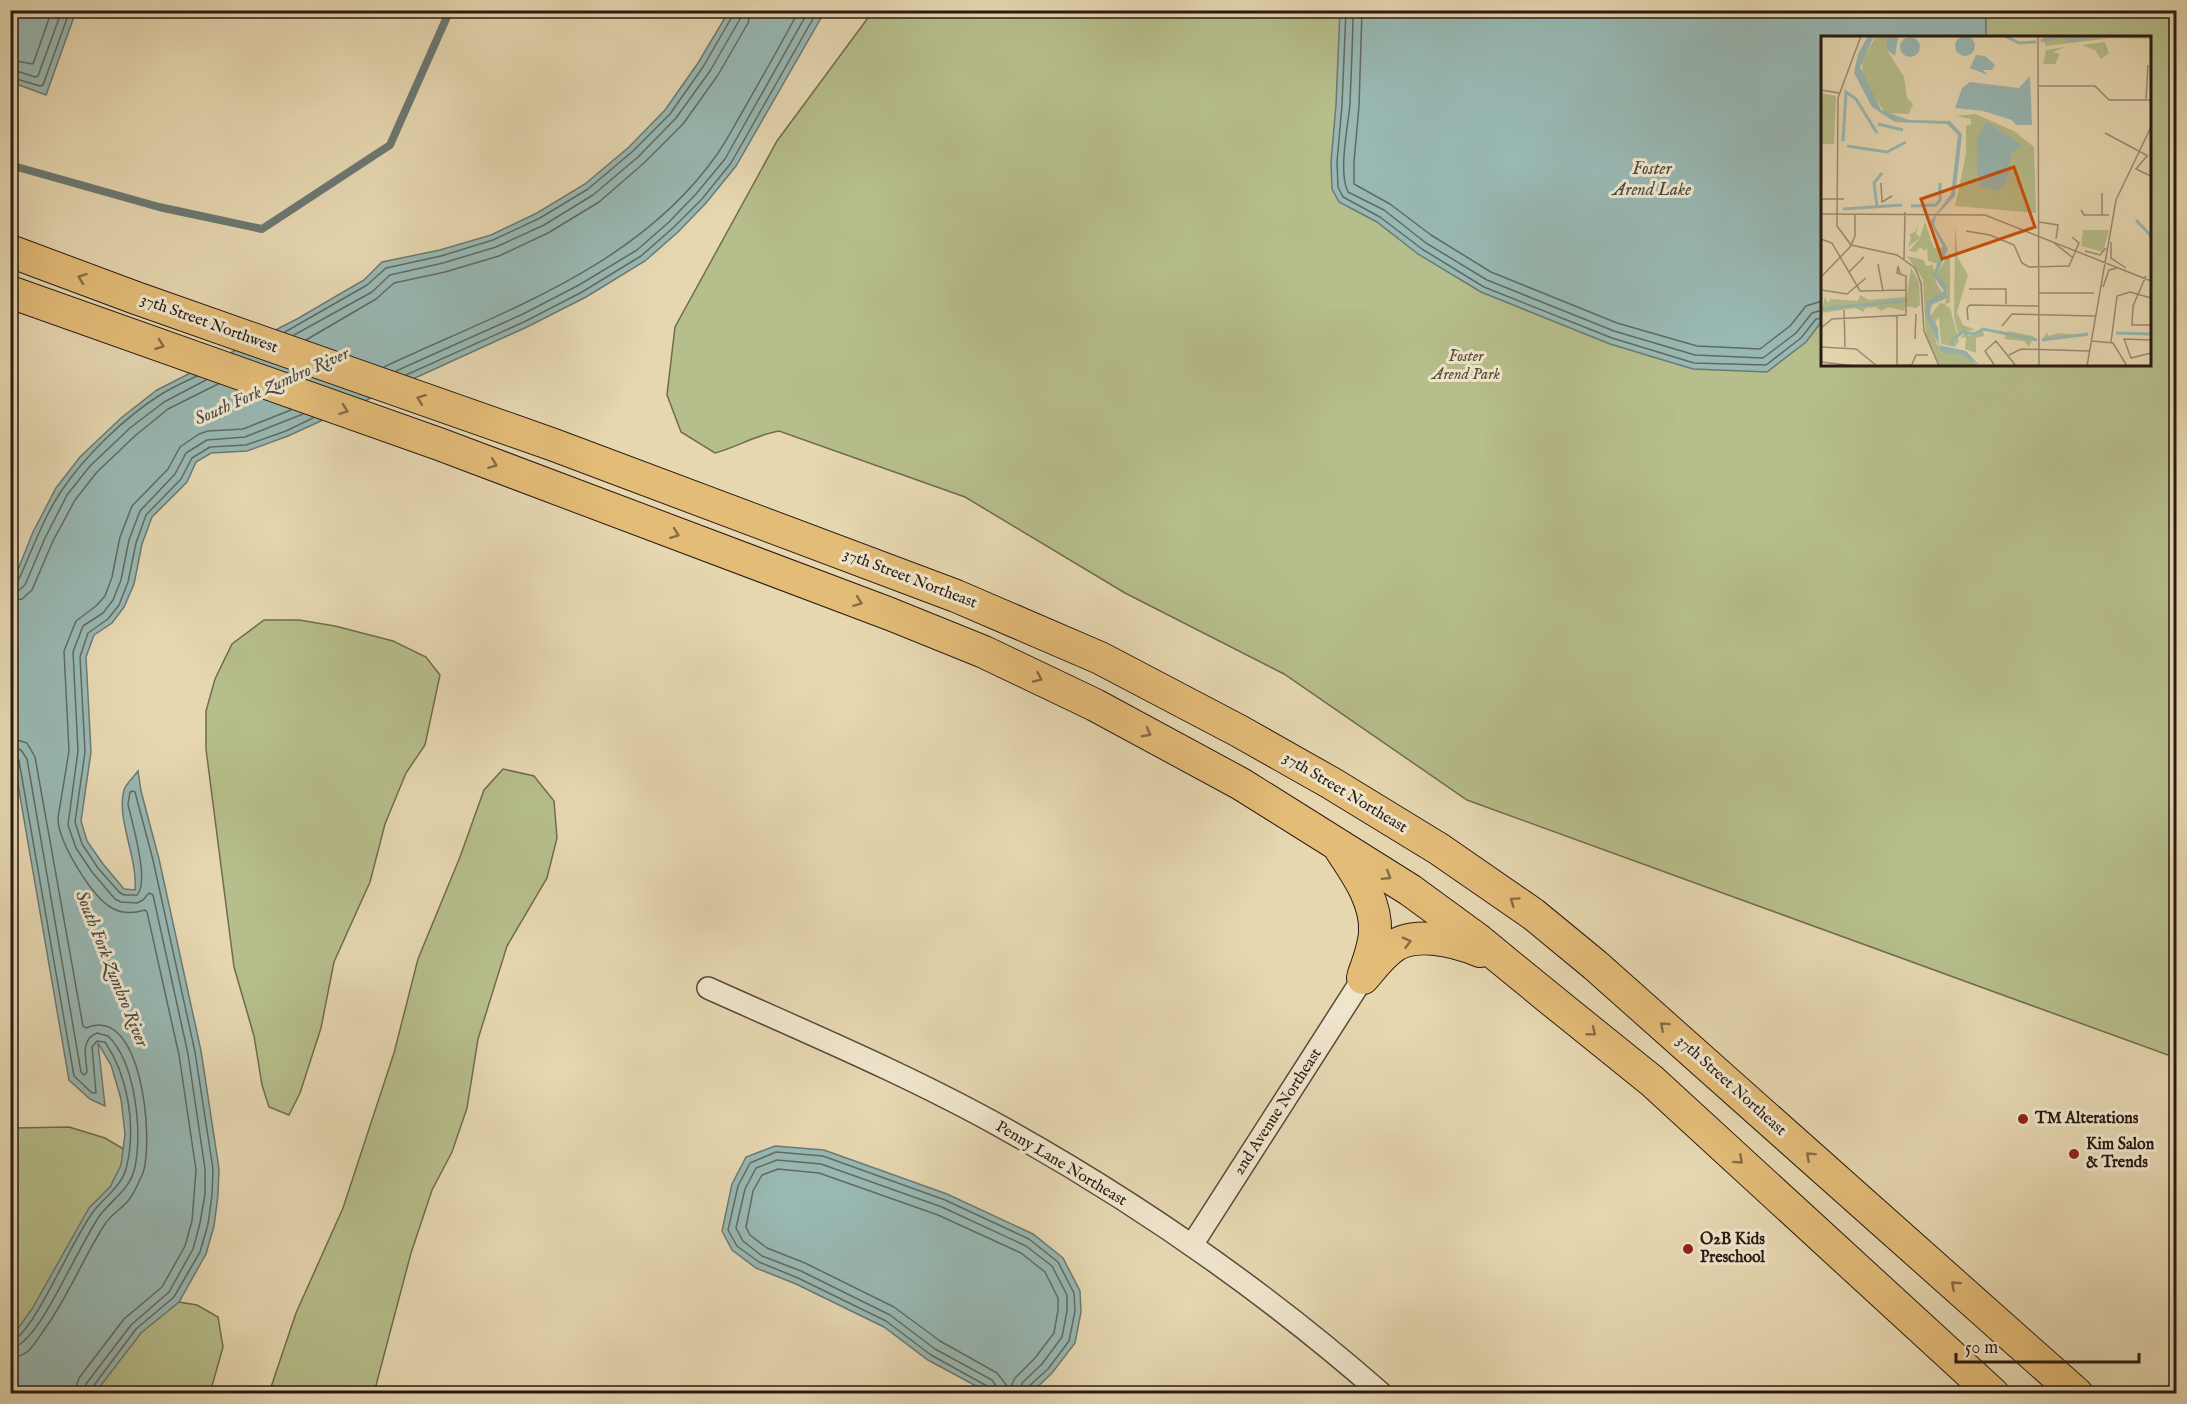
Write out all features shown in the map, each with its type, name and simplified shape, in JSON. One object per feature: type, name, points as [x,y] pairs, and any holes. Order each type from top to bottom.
[{"type":"main road","name":"37th Street Northwest","points":[[10,251],[476,418]]},
{"type":"main road","points":[[10,292],[438,444],[890,614],[984,652],[1095,705],[1230,778],[1410,890],[1477,939],[1652,1081],[1993,1394]]},
{"type":"main road","name":"37th Street Northeast","points":[[476,418],[565,449],[956,596],[1100,658],[1239,731],[1331,783],[1448,855],[1533,914],[1586,958],[2077,1394]]},
{"type":"main road","points":[[1337,845],[1355,871],[1372,910],[1375,931],[1363,978]]},
{"type":"main road","points":[[1363,978],[1390,948],[1416,939],[1436,938],[1483,952],[1554,1002]]},
{"type":"street","name":"2nd Avenue Northeast","points":[[1192,1245],[1363,978]]},
{"type":"street","name":"Penny Lane Northeast","points":[[708,988],[910,1080],[1006,1130],[1102,1186],[1192,1245],[1334,1352],[1382,1394]]},
{"type":"green space","name":"Foster Arend Park","points":[[873,11],[2176,11],[2176,1058],[1467,800],[1284,674],[1125,593],[965,497],[779,431],[715,453],[681,432],[667,395],[675,327],[777,141]]},
{"type":"green space","points":[[264,620],[299,620],[335,626],[393,641],[426,657],[440,675],[425,745],[406,773],[385,824],[370,882],[334,962],[321,1028],[300,1093],[289,1115],[269,1107],[262,1085],[254,1036],[234,967],[206,749],[206,711],[215,679],[232,644]]},
{"type":"green space","points":[[503,769],[534,776],[554,801],[557,838],[547,878],[507,946],[478,1039],[467,1108],[452,1152],[432,1190],[411,1253],[374,1393],[269,1393],[296,1313],[343,1208],[394,1053],[418,959],[460,857],[484,790]]},
{"type":"green space","points":[[69,1127],[105,1138],[137,1157],[10,1358],[10,1130]]},
{"type":"green space","points":[[179,1302],[197,1305],[218,1317],[223,1347],[210,1393],[31,1394]]},
{"type":"water","name":"Foster Arend Lake","points":[[1986,10],[1986,36],[1821,36],[1821,322],[1806,342],[1767,372],[1693,369],[1610,344],[1481,292],[1418,254],[1377,222],[1339,202],[1332,189],[1331,162],[1340,11]]},
{"type":"water","points":[[10,11],[76,11],[46,95],[11,82]]},
{"type":"water","name":"South Fork Zumbro River","points":[[729,11],[825,11],[736,166],[706,203],[645,261],[586,297],[529,326],[288,436],[247,451],[211,453],[196,462],[187,482],[152,517],[142,544],[134,584],[124,607],[112,623],[94,635],[86,657],[91,752],[81,821],[87,841],[103,864],[124,889],[135,890],[122,801],[125,787],[138,771],[201,1051],[219,1169],[214,1226],[206,1254],[179,1302],[141,1333],[95,1393],[11,1394],[11,1338],[32,1309],[89,1208],[110,1187],[121,1165],[125,1134],[121,1099],[111,1065],[98,1043],[105,1106],[90,1099],[69,1080],[11,744],[11,587],[33,532],[56,488],[80,457],[121,418],[157,390],[297,319],[364,280],[382,262],[440,250],[491,235],[537,213],[585,184],[629,147],[665,110],[698,63]]},
{"type":"water","points":[[775,1146],[824,1150],[947,1194],[1033,1234],[1063,1258],[1080,1291],[1081,1312],[1075,1343],[1052,1373],[1031,1393],[989,1393],[928,1360],[884,1327],[796,1284],[756,1268],[732,1250],[722,1231],[732,1184],[746,1157]]},
{"type":"waterway","points":[[10,165],[159,207],[262,229],[390,145],[450,10]]},
{"type":"place","name":"TM Alterations","points":[[2023,1119]]},
{"type":"place","name":"Kim Salon & Trends","points":[[2074,1154]]},
{"type":"place","name":"O2B Kids Preschool","points":[[1688,1249]]}]
